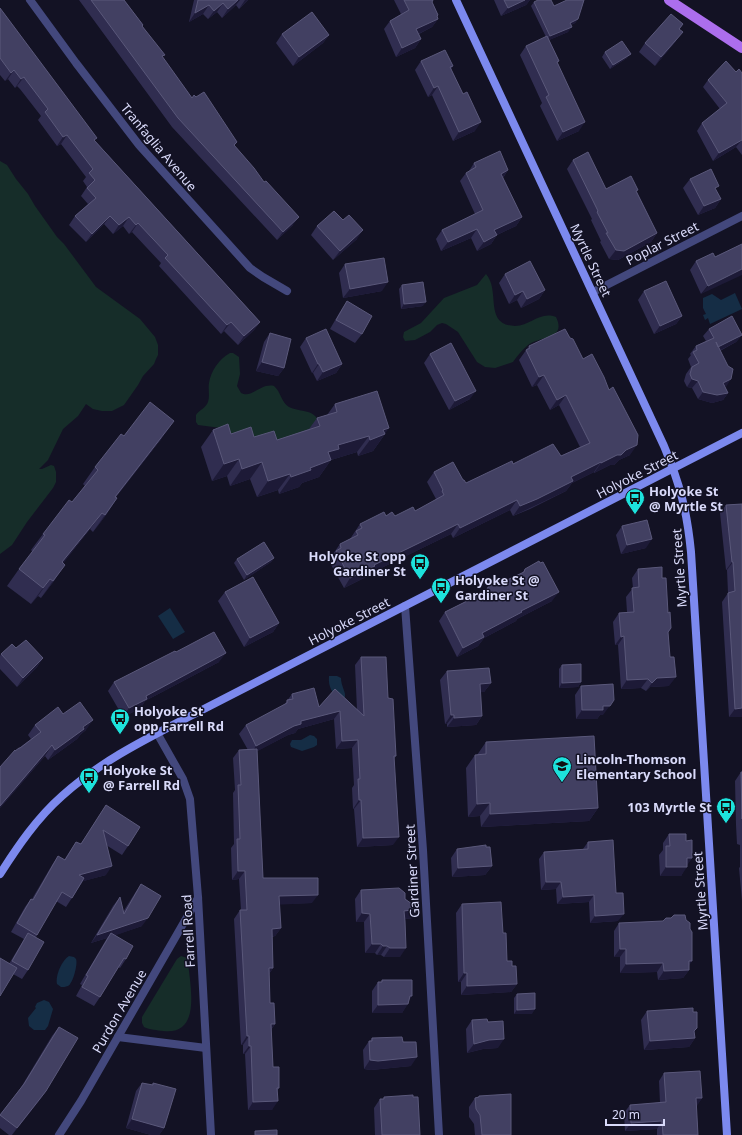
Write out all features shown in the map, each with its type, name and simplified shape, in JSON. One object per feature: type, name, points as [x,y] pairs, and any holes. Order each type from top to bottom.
[{"type":"main road","name":"Myrtle Street","points":[[456,0],[674,469],[685,504],[691,552],[727,1135]]},
{"type":"main road","points":[[669,0],[742,48]]},
{"type":"main road","name":"Holyoke Street","points":[[0,874],[27,834],[62,796],[105,763],[123,752],[157,733],[742,433]]},
{"type":"street","name":"Tranfaglia Avenue","points":[[30,0],[139,145],[250,268],[262,277],[287,291]]},
{"type":"street","name":"Poplar Street","points":[[593,292],[742,216]]},
{"type":"street","name":"Gardiner Street","points":[[406,606],[422,842],[439,1135]]},
{"type":"street","name":"Farrell Road","points":[[157,733],[183,779],[188,790],[191,803],[198,897],[211,1135]]},
{"type":"street","name":"Purdon Avenue","points":[[59,1135],[81,1101],[198,897]]},
{"type":"street","points":[[118,1037],[206,1048]]},
{"type":"green space","points":[[0,161],[7,165],[57,237],[64,244],[96,287],[140,319],[155,337],[158,345],[158,355],[154,364],[143,376],[124,405],[112,411],[102,411],[93,409],[86,404],[78,416],[63,429],[48,460],[39,469],[51,465],[54,466],[56,472],[56,482],[53,488],[27,522],[12,545],[0,554]]},
{"type":"green space","points":[[486,274],[490,281],[494,306],[499,320],[505,324],[515,326],[526,324],[540,317],[556,317],[558,330],[555,334],[533,342],[520,353],[513,362],[495,368],[485,367],[477,362],[458,332],[446,324],[442,323],[437,325],[430,332],[415,340],[405,341],[403,337],[404,332],[421,323],[444,298],[477,285]]},
{"type":"green space","points":[[230,353],[233,353],[239,357],[240,374],[237,386],[241,393],[249,394],[264,387],[274,386],[286,405],[293,409],[309,412],[316,416],[318,420],[315,428],[284,441],[262,437],[239,437],[221,428],[198,425],[196,422],[196,415],[206,406],[208,402],[209,383],[212,374],[219,362]]},
{"type":"green space","points":[[181,956],[187,958],[188,962],[191,995],[189,1017],[184,1026],[175,1030],[163,1031],[144,1027],[142,1017],[177,959]]},
{"type":"water","points":[[735,293],[742,309],[710,324],[708,318],[705,320],[703,315],[706,314],[703,308],[703,298],[712,294],[721,300]]},
{"type":"water","points":[[170,608],[185,632],[173,639],[158,616]]},
{"type":"water","points":[[329,676],[337,676],[341,678],[345,695],[342,700],[331,690]]},
{"type":"water","points":[[310,735],[317,739],[317,745],[314,747],[302,751],[291,747],[290,744],[292,740],[301,740]]},
{"type":"water","points":[[69,956],[76,959],[75,973],[68,986],[61,987],[57,984],[58,973],[64,961]]},
{"type":"water","points":[[44,1000],[49,1002],[53,1009],[48,1026],[45,1030],[34,1030],[29,1026],[28,1018],[36,1008],[37,1003]]},
{"type":"building","points":[[91,0],[124,0],[165,55],[162,56],[192,98],[194,95],[196,97],[204,92],[237,142],[234,145],[264,182],[266,181],[299,217],[283,232],[178,118]]},
{"type":"building","points":[[198,0],[238,0],[228,9],[223,3],[214,11],[209,5],[195,13]]},
{"type":"building","points":[[404,0],[433,0],[432,2],[438,15],[438,19],[416,29],[421,39],[402,48],[390,21],[409,10]]},
{"type":"building","points":[[504,0],[525,0],[508,8]]},
{"type":"building","points":[[538,0],[551,0],[554,6],[567,0],[584,0],[578,19],[570,23],[572,27],[550,36],[534,2]]},
{"type":"building","points":[[0,8],[97,138],[94,140],[260,322],[244,336],[231,322],[227,325],[165,258],[168,255],[138,223],[136,225],[129,217],[119,225],[110,216],[92,234],[75,216],[96,198],[87,188],[95,180],[89,173],[93,169],[67,135],[63,137],[45,112],[48,109],[24,77],[21,79],[14,70],[11,73],[0,58]]},
{"type":"building","points":[[312,12],[329,35],[299,57],[282,34]]},
{"type":"building","points":[[671,14],[683,24],[679,29],[683,32],[661,57],[645,43]]},
{"type":"building","points":[[547,36],[559,61],[557,62],[585,122],[563,132],[546,97],[549,95],[526,46]]},
{"type":"building","points":[[622,41],[631,54],[613,65],[605,52]]},
{"type":"building","points":[[445,50],[453,66],[450,67],[463,94],[467,92],[481,122],[459,132],[438,86],[434,88],[421,61]]},
{"type":"building","points":[[726,61],[736,72],[739,69],[742,73],[742,140],[719,153],[702,123],[727,103],[708,80]]},
{"type":"building","points":[[500,151],[508,170],[501,174],[522,217],[494,230],[497,235],[484,242],[477,229],[448,242],[442,230],[483,210],[466,173],[476,167],[474,163]]},
{"type":"building","points":[[588,152],[606,189],[631,176],[638,190],[636,191],[657,233],[624,251],[616,250],[606,233],[608,233],[573,160]]},
{"type":"building","points":[[711,169],[719,186],[715,188],[721,199],[704,206],[690,179]]},
{"type":"building","points":[[334,211],[343,220],[349,215],[363,230],[340,251],[317,226]]},
{"type":"building","points":[[742,244],[742,269],[708,286],[696,261],[713,253],[715,257]]},
{"type":"building","points":[[384,258],[388,282],[350,289],[345,264]]},
{"type":"building","points":[[530,261],[545,290],[527,299],[523,291],[515,295],[505,274]]},
{"type":"building","points":[[666,281],[682,316],[660,326],[644,291]]},
{"type":"building","points":[[423,282],[426,302],[404,304],[402,285]]},
{"type":"building","points":[[347,301],[372,316],[362,334],[336,320]]},
{"type":"building","points":[[732,316],[742,335],[718,347],[728,366],[733,369],[731,379],[723,383],[728,393],[717,395],[703,392],[698,381],[692,379],[690,374],[692,367],[699,363],[693,352],[697,350],[696,346],[714,338],[709,329]]},
{"type":"building","points":[[326,329],[342,364],[323,372],[306,338]]},
{"type":"building","points":[[565,329],[570,338],[573,339],[583,359],[592,354],[609,390],[613,387],[638,435],[637,445],[626,450],[621,455],[617,455],[601,462],[571,477],[573,481],[537,499],[520,506],[517,500],[460,528],[458,524],[350,578],[336,551],[341,548],[340,544],[358,535],[356,531],[362,528],[360,524],[384,512],[386,516],[392,512],[395,516],[413,507],[415,511],[444,495],[434,472],[453,462],[466,483],[512,461],[513,464],[553,444],[561,456],[590,443],[566,395],[557,400],[544,375],[539,377],[526,350],[530,348],[529,346]]},
{"type":"building","points":[[270,333],[291,339],[284,368],[262,362]]},
{"type":"building","points":[[451,343],[476,391],[455,401],[430,354]]},
{"type":"building","points":[[377,391],[389,428],[383,430],[385,434],[370,440],[369,436],[338,445],[339,449],[328,452],[331,460],[310,468],[311,470],[291,477],[290,474],[268,481],[262,462],[242,469],[239,459],[224,464],[213,430],[228,424],[231,434],[251,427],[254,437],[274,431],[277,440],[320,426],[317,418],[337,412],[335,404]]},
{"type":"building","points":[[150,402],[174,421],[115,497],[117,498],[105,515],[102,513],[62,562],[65,565],[53,581],[50,579],[43,588],[19,569],[69,500],[72,502],[98,470],[95,467],[121,434],[124,436]]},
{"type":"building","points":[[742,504],[742,708],[735,709],[728,593],[735,591],[726,505]]},
{"type":"building","points":[[647,520],[652,539],[627,545],[622,526]]},
{"type":"building","points":[[264,542],[274,558],[247,575],[237,559]]},
{"type":"building","points":[[539,561],[540,563],[543,562],[559,592],[482,633],[484,637],[463,648],[445,612],[487,591],[488,587],[503,579],[505,581],[524,572],[525,569]]},
{"type":"building","points":[[662,567],[662,578],[666,578],[668,613],[670,612],[671,628],[668,632],[670,657],[674,657],[676,677],[657,678],[652,683],[648,679],[627,680],[624,636],[621,637],[619,613],[634,612],[632,588],[639,587],[638,569]]},
{"type":"building","points":[[253,577],[279,623],[250,638],[225,592]]},
{"type":"building","points":[[214,632],[226,653],[146,696],[147,699],[129,708],[114,682]]},
{"type":"building","points":[[26,640],[43,658],[23,678],[1,654],[12,644],[16,648]]},
{"type":"building","points":[[361,657],[386,657],[388,698],[393,699],[396,756],[394,756],[399,837],[363,838],[361,800],[359,800],[358,779],[360,779],[358,740],[342,741],[340,711],[301,721],[301,724],[294,726],[256,746],[246,725],[287,703],[287,700],[293,699],[292,694],[314,688],[319,707],[335,689],[364,716]]},
{"type":"building","points":[[581,664],[581,682],[562,683],[562,665]]},
{"type":"building","points":[[489,668],[491,683],[480,684],[482,716],[454,718],[454,715],[451,715],[447,671]]},
{"type":"building","points":[[613,684],[614,700],[610,706],[603,706],[603,710],[582,710],[581,686]]},
{"type":"building","points":[[80,702],[93,720],[83,727],[84,729],[55,750],[52,745],[0,806],[0,767],[15,750],[20,748],[41,732],[35,725],[58,707],[63,714]]},
{"type":"building","points":[[594,736],[598,808],[490,814],[490,803],[477,804],[475,755],[486,754],[486,742]]},
{"type":"building","points":[[257,749],[263,878],[318,878],[318,895],[279,896],[281,928],[272,929],[273,968],[269,968],[270,1003],[274,1003],[275,1024],[271,1024],[273,1067],[279,1067],[279,1088],[277,1088],[278,1101],[253,1102],[251,1046],[249,1046],[249,1036],[247,1036],[240,910],[247,910],[245,871],[238,871],[237,839],[240,839],[238,785],[241,785],[239,750]]},
{"type":"building","points":[[741,772],[742,772],[742,817]]},
{"type":"building","points":[[106,805],[140,827],[128,846],[103,830],[112,866],[79,875],[84,878],[72,898],[62,892],[37,935],[17,923],[31,899],[33,900],[58,856],[65,860],[76,842],[81,844]]},
{"type":"building","points":[[669,834],[686,834],[686,841],[692,840],[692,858],[687,858],[687,867],[666,867],[666,846],[670,846]]},
{"type":"building","points":[[613,840],[616,893],[623,893],[624,914],[595,916],[594,895],[563,897],[561,882],[546,882],[544,852],[588,849],[588,842]]},
{"type":"building","points":[[486,845],[486,847],[490,847],[492,866],[458,868],[457,849]]},
{"type":"building","points":[[141,884],[161,896],[148,918],[97,935],[120,897],[124,914]]},
{"type":"building","points":[[399,888],[405,893],[405,899],[419,909],[404,911],[406,948],[390,948],[381,944],[372,944],[370,914],[362,913],[361,890]]},
{"type":"building","points":[[501,902],[503,933],[506,933],[507,961],[512,961],[512,966],[516,966],[517,984],[467,986],[467,973],[464,973],[462,904]]},
{"type":"building","points":[[674,915],[685,915],[686,920],[690,923],[690,929],[692,932],[692,961],[689,961],[689,970],[664,971],[663,963],[626,964],[626,949],[620,949],[619,923],[663,921]]},
{"type":"building","points":[[28,933],[44,942],[28,970],[12,961]]},
{"type":"building","points":[[111,933],[133,946],[100,997],[82,987],[88,976],[86,975]]},
{"type":"building","points":[[0,958],[17,968],[0,996]]},
{"type":"building","points":[[382,980],[412,980],[412,996],[410,996],[408,1004],[378,1005],[378,982],[382,982]]},
{"type":"building","points":[[535,993],[535,1009],[517,1010],[517,994]]},
{"type":"building","points":[[693,1008],[693,1012],[697,1012],[697,1028],[694,1031],[695,1038],[650,1041],[647,1011]]},
{"type":"building","points":[[487,1019],[488,1022],[503,1021],[504,1039],[489,1040],[474,1044],[472,1020]]},
{"type":"building","points":[[59,1027],[78,1038],[46,1091],[17,1128],[0,1115],[24,1084]]},
{"type":"building","points":[[402,1037],[403,1042],[416,1042],[417,1057],[378,1061],[370,1060],[369,1041],[372,1041],[372,1038]]},
{"type":"building","points":[[700,1071],[702,1098],[696,1098],[698,1135],[663,1135],[662,1121],[631,1123],[630,1105],[666,1102],[664,1073]]},
{"type":"building","points":[[142,1083],[153,1085],[153,1083],[176,1089],[164,1128],[132,1119]]},
{"type":"building","points":[[511,1094],[511,1135],[482,1135],[480,1115],[476,1109],[475,1098],[479,1096]]},
{"type":"building","points":[[413,1095],[413,1097],[418,1097],[420,1135],[382,1135],[380,1099],[384,1099],[384,1097]]},
{"type":"building","points":[[277,1130],[277,1135],[255,1135],[255,1131]]},
{"type":"place","name":"Holyoke St @ Myrtle St","points":[[635,515]]},
{"type":"place","name":"Holyoke St opp Gardiner St","points":[[420,580]]},
{"type":"place","name":"Holyoke St @ Gardiner St","points":[[441,604]]},
{"type":"place","name":"Holyoke St opp Farrell Rd","points":[[120,735]]},
{"type":"place","name":"Lincoln-Thomson Elementary School","points":[[562,783]]},
{"type":"place","name":"Holyoke St @ Farrell Rd","points":[[89,794]]},
{"type":"place","name":"103 Myrtle St","points":[[726,824]]}]
